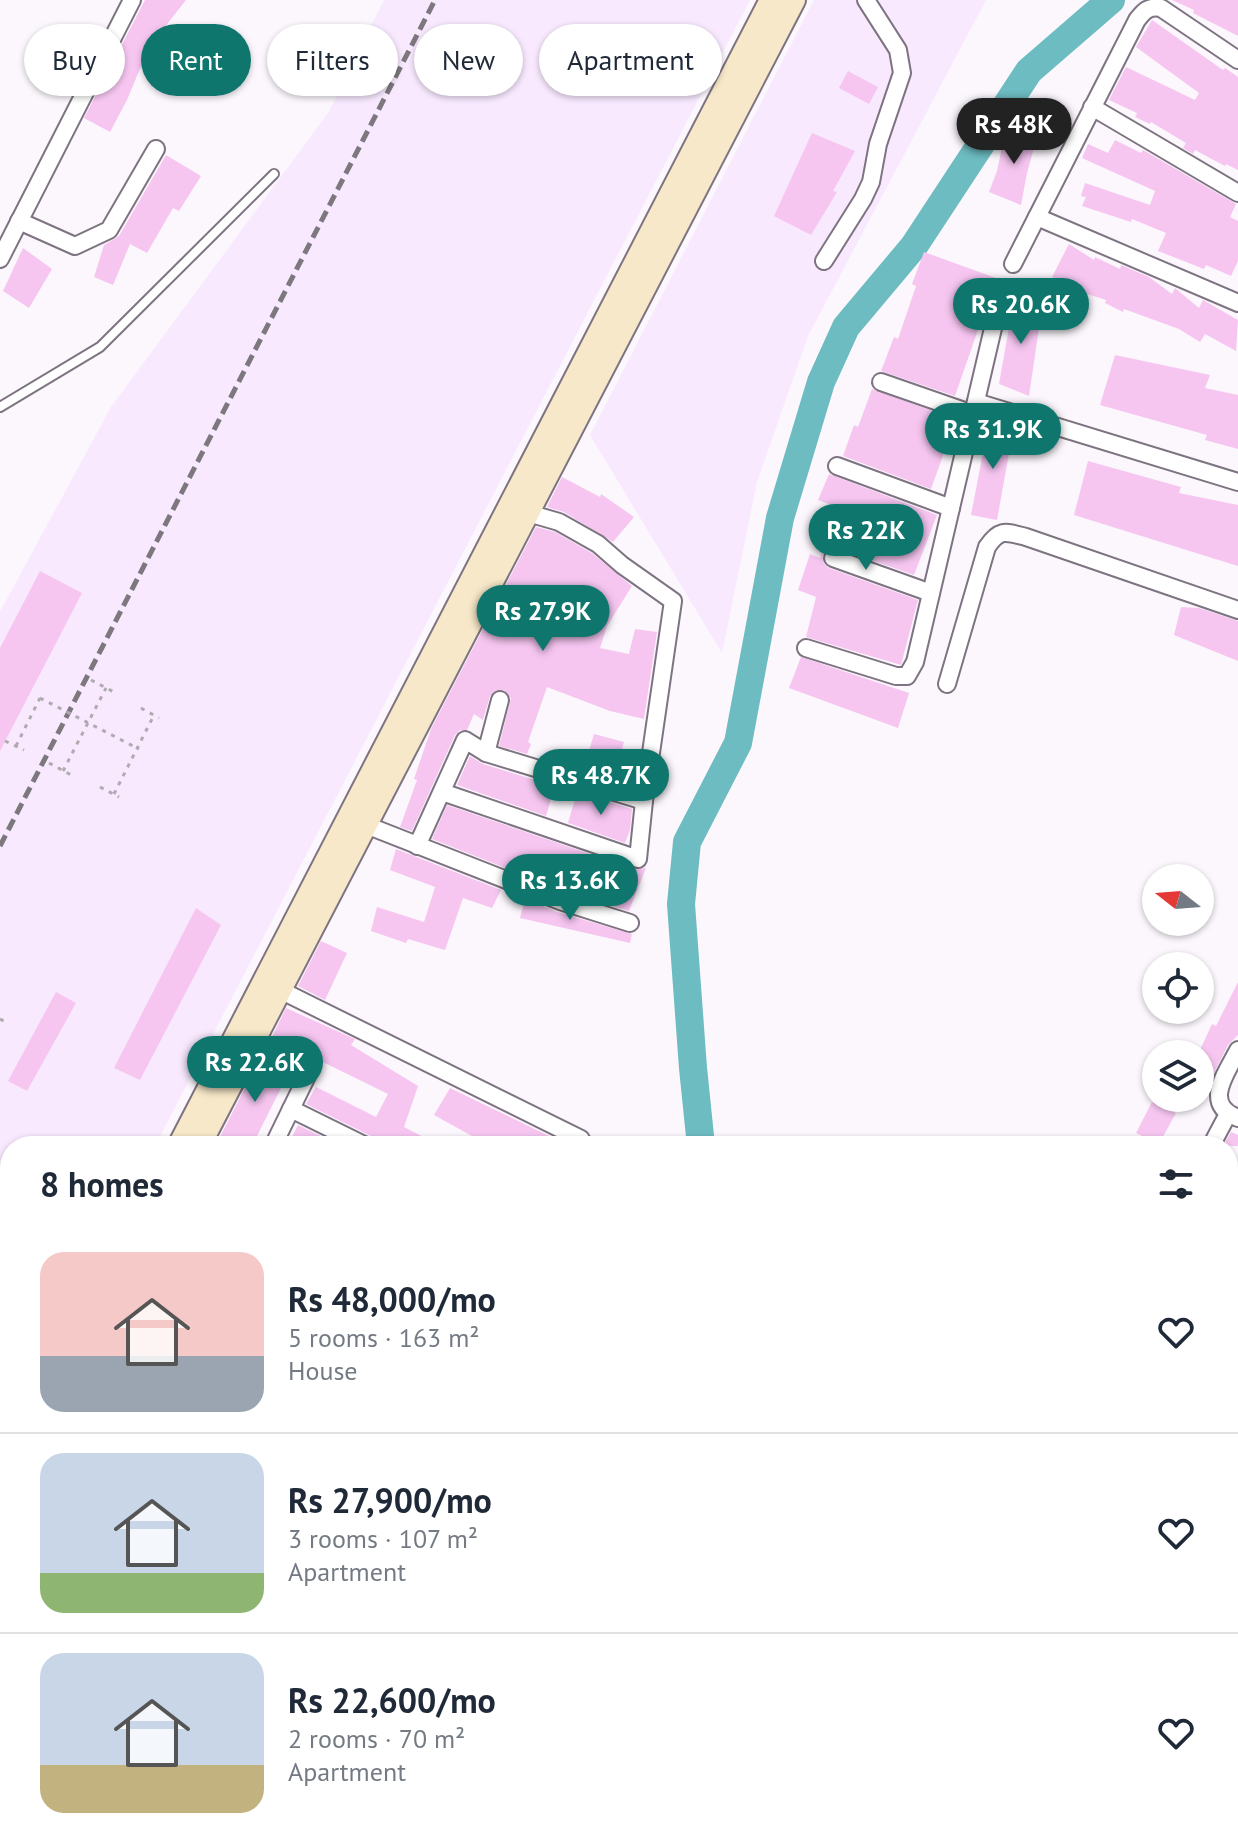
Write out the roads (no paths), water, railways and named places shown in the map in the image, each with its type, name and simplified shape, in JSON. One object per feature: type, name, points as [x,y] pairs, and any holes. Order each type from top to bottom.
[{"type":"street","points":[[0,259],[132,0]]},
{"type":"street","points":[[184,1136],[771,0]]},
{"type":"street","points":[[204,1136],[794,0]]},
{"type":"street","points":[[824,261],[871,182],[878,144],[902,73],[893,42],[866,0]]},
{"type":"street","points":[[1013,264],[1137,20],[1145,10],[1161,8],[1238,60]]},
{"type":"street","points":[[1092,107],[1238,193]]},
{"type":"street","points":[[19,221],[75,246],[109,230],[156,149]]},
{"type":"street","points":[[1037,217],[1238,303]]},
{"type":"street","points":[[806,648],[896,676],[907,676],[915,662],[1001,294]]},
{"type":"street","points":[[881,382],[1238,482]]},
{"type":"street","points":[[837,466],[951,508]]},
{"type":"street","points":[[442,792],[638,859],[673,601],[598,544],[559,522],[528,513]]},
{"type":"street","points":[[947,684],[987,547],[995,535],[1005,532],[1238,610]]},
{"type":"street","points":[[833,558],[931,593]]},
{"type":"street","points":[[486,753],[500,700]]},
{"type":"street","points":[[417,846],[465,740],[486,753],[644,801]]},
{"type":"street","points":[[366,825],[560,901],[630,923]]},
{"type":"street","points":[[280,990],[575,1136]]},
{"type":"street","points":[[1218,1136],[1233,1116],[1220,1106],[1220,1085],[1238,1050]]},
{"type":"street","points":[[278,1136],[309,1072]]},
{"type":"street","points":[[291,1109],[346,1136]]},
{"type":"lane","points":[[0,407],[100,347],[274,174]]},
{"type":"waterway","points":[[700,1136],[681,904],[687,842],[738,743],[780,518],[821,382],[846,327],[914,246],[1029,71],[1111,0]]},
{"type":"railway","points":[[0,846],[435,0]]}]
